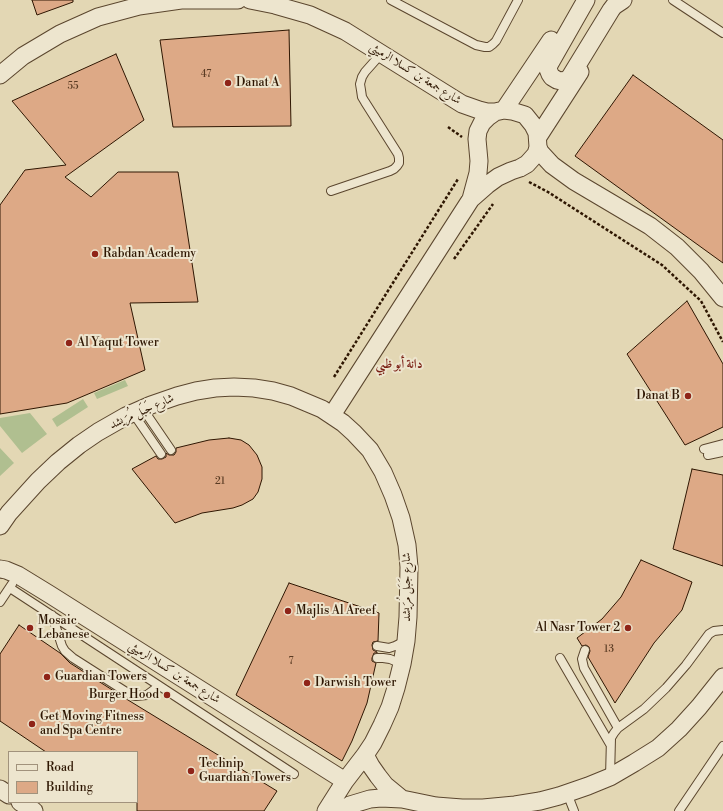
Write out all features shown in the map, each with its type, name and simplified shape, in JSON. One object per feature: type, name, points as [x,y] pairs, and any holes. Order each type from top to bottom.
[{"type":"street","points":[[0,75],[23,56],[60,34],[98,17],[139,6],[182,0],[238,0]]},
{"type":"street","name":"شارع جمعة بن كسلا الرميثي","points":[[250,0],[275,5],[310,15],[346,31],[462,104],[479,110],[512,110],[525,115],[537,133],[538,142],[544,157],[574,181],[650,226],[677,247],[701,271],[723,298]]},
{"type":"street","points":[[471,199],[478,173],[479,160],[477,140],[478,131],[482,123],[488,117],[500,111],[578,0]]},
{"type":"street","points":[[586,0],[549,65],[548,69],[550,74],[557,80],[566,80],[570,77],[611,10],[623,0]]},
{"type":"street","points":[[332,415],[471,199],[498,177],[527,164],[536,154],[538,142],[626,0]]},
{"type":"street","name":"شارع جَبَل مُرَيشد","points":[[3,519],[58,462],[98,432],[126,416],[151,405],[196,391],[234,387],[254,388],[291,396],[322,409],[354,433],[370,450],[383,472],[401,518],[407,545],[409,567],[406,641],[396,688],[382,725],[373,743],[345,781],[326,811]]},
{"type":"street","name":"شارع جمعة بن كسلا الرميثي","points":[[0,569],[6,570],[14,582],[49,594],[345,781]]},
{"type":"street","points":[[340,811],[350,805],[370,799],[381,798],[402,799],[436,806],[484,810],[540,801],[588,786],[634,763],[658,748],[679,729],[723,677]]},
{"type":"street","points":[[365,755],[385,785],[402,799]]},
{"type":"street","points":[[22,803],[34,811]]},
{"type":"lane","points":[[391,0],[476,45],[485,48],[496,41],[518,0]]},
{"type":"lane","points":[[673,0],[723,33]]},
{"type":"lane","points":[[331,191],[390,171],[399,163],[398,154],[362,97],[360,84],[362,78],[365,72],[381,54]]},
{"type":"lane","points":[[138,411],[171,450]]},
{"type":"lane","points":[[138,411],[161,454]]},
{"type":"lane","points":[[723,444],[706,452],[723,452]]},
{"type":"lane","points":[[0,602],[14,582],[52,615],[294,774]]},
{"type":"lane","points":[[52,615],[62,646],[73,658],[130,695],[147,695],[160,686]]},
{"type":"lane","points":[[610,776],[611,738],[618,728],[644,709],[666,688],[686,666],[709,634],[714,631],[723,630]]},
{"type":"lane","points":[[377,646],[389,648],[406,641]]},
{"type":"lane","points":[[584,650],[582,659],[584,668],[618,728]]},
{"type":"lane","points":[[376,658],[390,659],[402,664]]},
{"type":"lane","points":[[560,658],[610,744]]},
{"type":"lane","points":[[679,811],[723,746]]},
{"type":"lane","points":[[567,793],[574,811]]},
{"type":"path","points":[[448,128],[466,141]]},
{"type":"path","points":[[334,377],[460,176]]},
{"type":"path","points":[[523,179],[548,192],[662,265],[701,301],[723,342]]},
{"type":"path","points":[[451,263],[496,198]]},
{"type":"green space","points":[[125,380],[128,386],[97,399],[94,393]]},
{"type":"green space","points":[[83,399],[88,407],[57,427],[52,419]]},
{"type":"green space","points":[[30,413],[47,434],[22,453],[0,426],[0,418]]},
{"type":"green space","points":[[0,448],[14,463],[0,476]]},
{"type":"building","points":[[32,0],[73,0],[73,2],[37,15]]},
{"type":"building","name":"Danat A","points":[[289,30],[291,126],[173,127],[160,40]]},
{"type":"building","points":[[116,54],[144,120],[65,177],[91,197],[118,172],[178,172],[198,302],[130,303],[145,370],[67,403],[0,414],[0,205],[25,170],[66,165],[12,101]]},
{"type":"building","points":[[633,75],[723,140],[723,263],[575,156]]},
{"type":"building","name":"Danat B","points":[[687,301],[723,364],[723,427],[685,445],[627,354]]},
{"type":"building","points":[[229,438],[241,440],[249,445],[257,455],[262,467],[262,479],[258,492],[253,499],[233,508],[202,513],[175,523],[132,469],[156,456],[158,459],[162,459],[166,457],[166,453],[169,455],[174,455],[176,448],[209,440]]},
{"type":"building","points":[[692,469],[723,475],[723,566],[673,549]]},
{"type":"building","name":"Al Nasr Tower 2","points":[[641,560],[692,582],[682,610],[654,643],[615,703],[588,657],[590,651],[589,647],[586,645],[582,646],[577,638],[602,619],[621,597]]},
{"type":"building","name":"Darwish Tower","points":[[289,583],[379,613],[378,641],[373,642],[372,645],[373,650],[377,653],[374,653],[372,661],[376,663],[367,703],[352,741],[342,761],[236,695]]},
{"type":"building","points":[[19,625],[60,653],[70,663],[277,791],[264,811],[137,811],[138,751],[45,751],[0,721],[0,654]]},
{"type":"place","name":"Danat A","points":[[228,83]]},
{"type":"place","name":"Rabdan Academy","points":[[95,254]]},
{"type":"place","name":"Al Yaqut Tower","points":[[69,343]]},
{"type":"place","name":"Danat B","points":[[688,396]]},
{"type":"place","name":"Majlis Al Areef","points":[[288,611]]},
{"type":"place","name":"Mosaic Lebanese","points":[[30,628]]},
{"type":"place","name":"Al Nasr Tower 2","points":[[628,628]]},
{"type":"place","name":"Guardian Towers","points":[[47,677]]},
{"type":"place","name":"Darwish Tower","points":[[307,683]]},
{"type":"place","name":"Burger Hood","points":[[167,695]]},
{"type":"place","name":"Get Moving Fitness and Spa Centre","points":[[32,724]]},
{"type":"place","name":"Technip Guardian Towers","points":[[191,771]]},
{"type":"district","name":"دانة أبو ظبي","points":[[399,365]]}]
